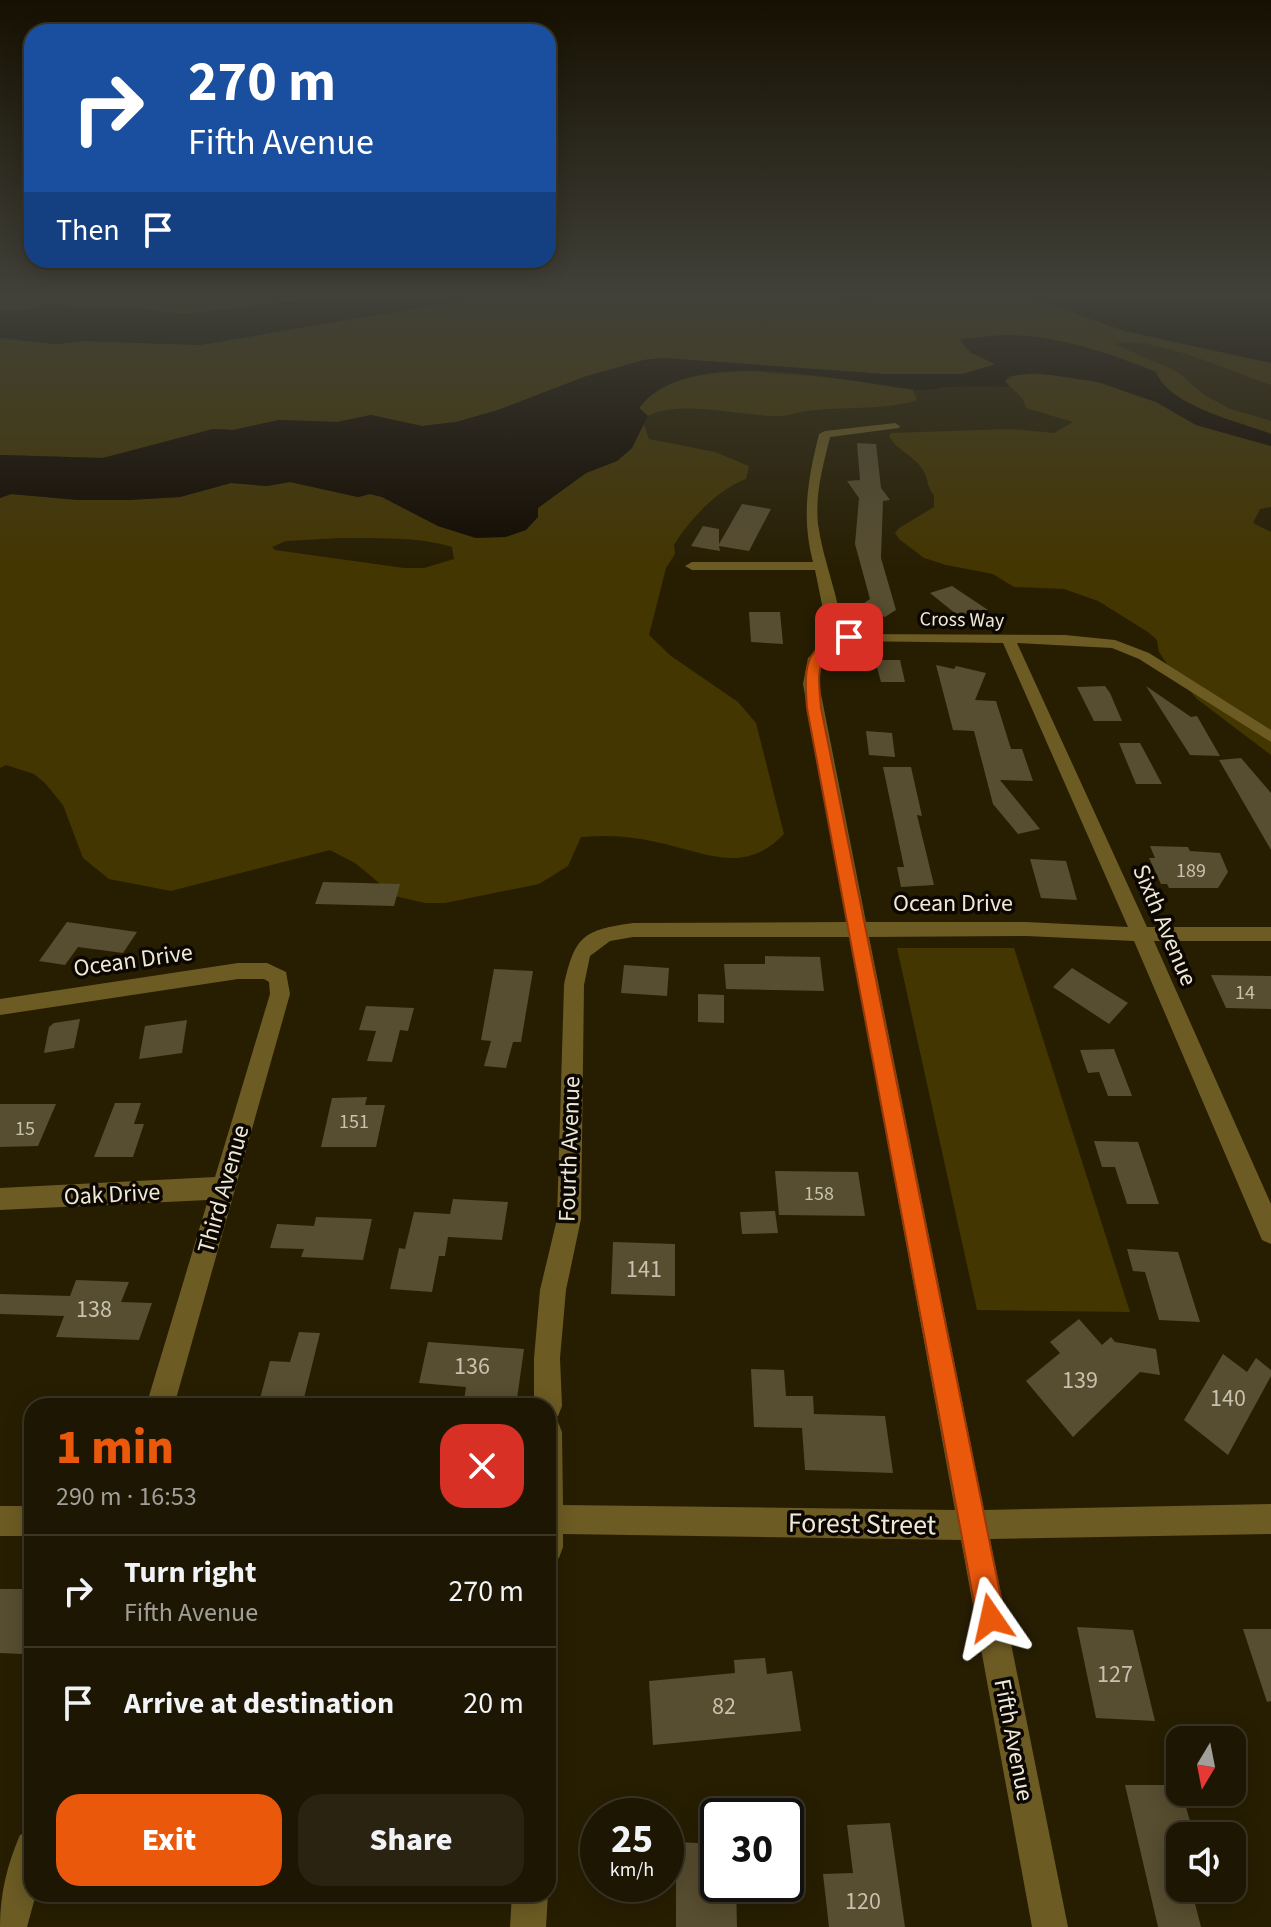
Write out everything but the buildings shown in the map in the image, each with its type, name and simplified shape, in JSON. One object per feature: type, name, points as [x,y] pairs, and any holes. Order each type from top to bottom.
[{"type":"street","points":[[836,640],[835,610],[820,566],[811,510],[812,484],[826,434],[895,426]]},
{"type":"street","points":[[692,566],[820,566]]},
{"type":"street","name":"Cross Way","points":[[836,640],[849,637],[1087,640],[1115,644],[1144,656],[1271,737]]},
{"type":"street","name":"Fifth Avenue","points":[[836,640],[815,658],[811,684],[1050,1927]]},
{"type":"street","name":"Sixth Avenue","points":[[1009,641],[1271,1232]]},
{"type":"street","name":"Ocean Drive","points":[[591,944],[605,934],[633,930],[1026,929],[1140,934],[1271,934]]},
{"type":"street","name":"Fourth Avenue","points":[[548,1398],[547,1358],[553,1290],[569,1219],[574,985],[581,952],[591,944]]},
{"type":"street","name":"Ocean Drive","points":[[0,1007],[238,971],[274,973]]},
{"type":"street","name":"Third Avenue","points":[[162,1398],[280,994],[279,978],[274,973]]},
{"type":"street","name":"Oak Drive","points":[[0,1199],[223,1188]]},
{"type":"street","name":"Forest Street","points":[[556,1529],[1271,1519]]},
{"type":"street","points":[[0,1521],[24,1521]]},
{"type":"street","points":[[9,1927],[24,1875]]},
{"type":"street","points":[[528,1927],[530,1902]]},
{"type":"shaded area","points":[[0,387],[558,387],[456,422],[422,426],[371,415],[337,422],[279,420],[232,430],[213,429],[103,458],[0,455]]},
{"type":"shaded area","points":[[558,387],[665,387],[639,408],[648,416],[632,448],[617,461],[586,473],[538,508],[538,517],[526,530],[506,537],[476,538],[438,526],[382,497],[370,494],[358,497],[290,482],[267,486],[231,483],[180,497],[128,500],[79,500],[11,494],[0,498],[0,455],[103,458],[213,429],[233,430],[279,420],[337,422],[371,415],[422,426],[456,422]]},
{"type":"shaded area","points":[[899,387],[1009,387],[955,387],[921,390]]},
{"type":"shaded area","points":[[903,387],[912,388],[917,400],[890,406],[804,411],[783,416],[678,409],[648,416],[639,408],[661,388]]},
{"type":"shaded area","points":[[1011,387],[1112,387],[1156,402],[1196,425],[1271,446],[1271,507],[1260,509],[1253,523],[1271,532],[1271,755],[1197,699],[1167,664],[1159,652],[1157,640],[1098,601],[1064,589],[1014,587],[993,574],[924,558],[899,539],[895,533],[899,528],[934,507],[934,495],[923,470],[892,441],[891,433],[1009,429],[1054,433],[1073,422],[1026,408],[1023,399]]},
{"type":"shaded area","points":[[1112,387],[1167,387],[1190,404],[1271,434],[1271,446],[1196,425],[1156,402]]},
{"type":"shaded area","points":[[1167,387],[1195,387],[1228,408],[1271,421],[1271,434],[1206,411],[1175,395]]},
{"type":"shaded area","points":[[643,422],[649,439],[715,452],[749,466],[746,479],[705,506],[674,545],[675,554],[666,568],[649,635],[671,656],[738,702],[756,723],[784,834],[769,847],[739,858],[723,858],[637,838],[581,837],[568,866],[539,884],[445,903],[425,903],[395,896],[355,863],[330,850],[171,891],[109,879],[83,858],[63,805],[45,783],[34,774],[6,765],[0,768],[0,498],[11,494],[79,500],[128,500],[180,497],[231,483],[267,486],[290,482],[358,497],[370,494],[382,497],[438,526],[476,538],[537,508],[586,473],[617,461],[632,448]],"holes":[[[341,538],[438,543],[452,547],[454,559],[424,568],[404,568],[275,550],[272,547],[286,541]]]},
{"type":"shaded area","points":[[897,948],[1014,948],[1130,1312],[977,1310]]},
{"type":"route","points":[[849,637],[829,644],[815,658],[811,669],[814,708],[991,1618]]}]
